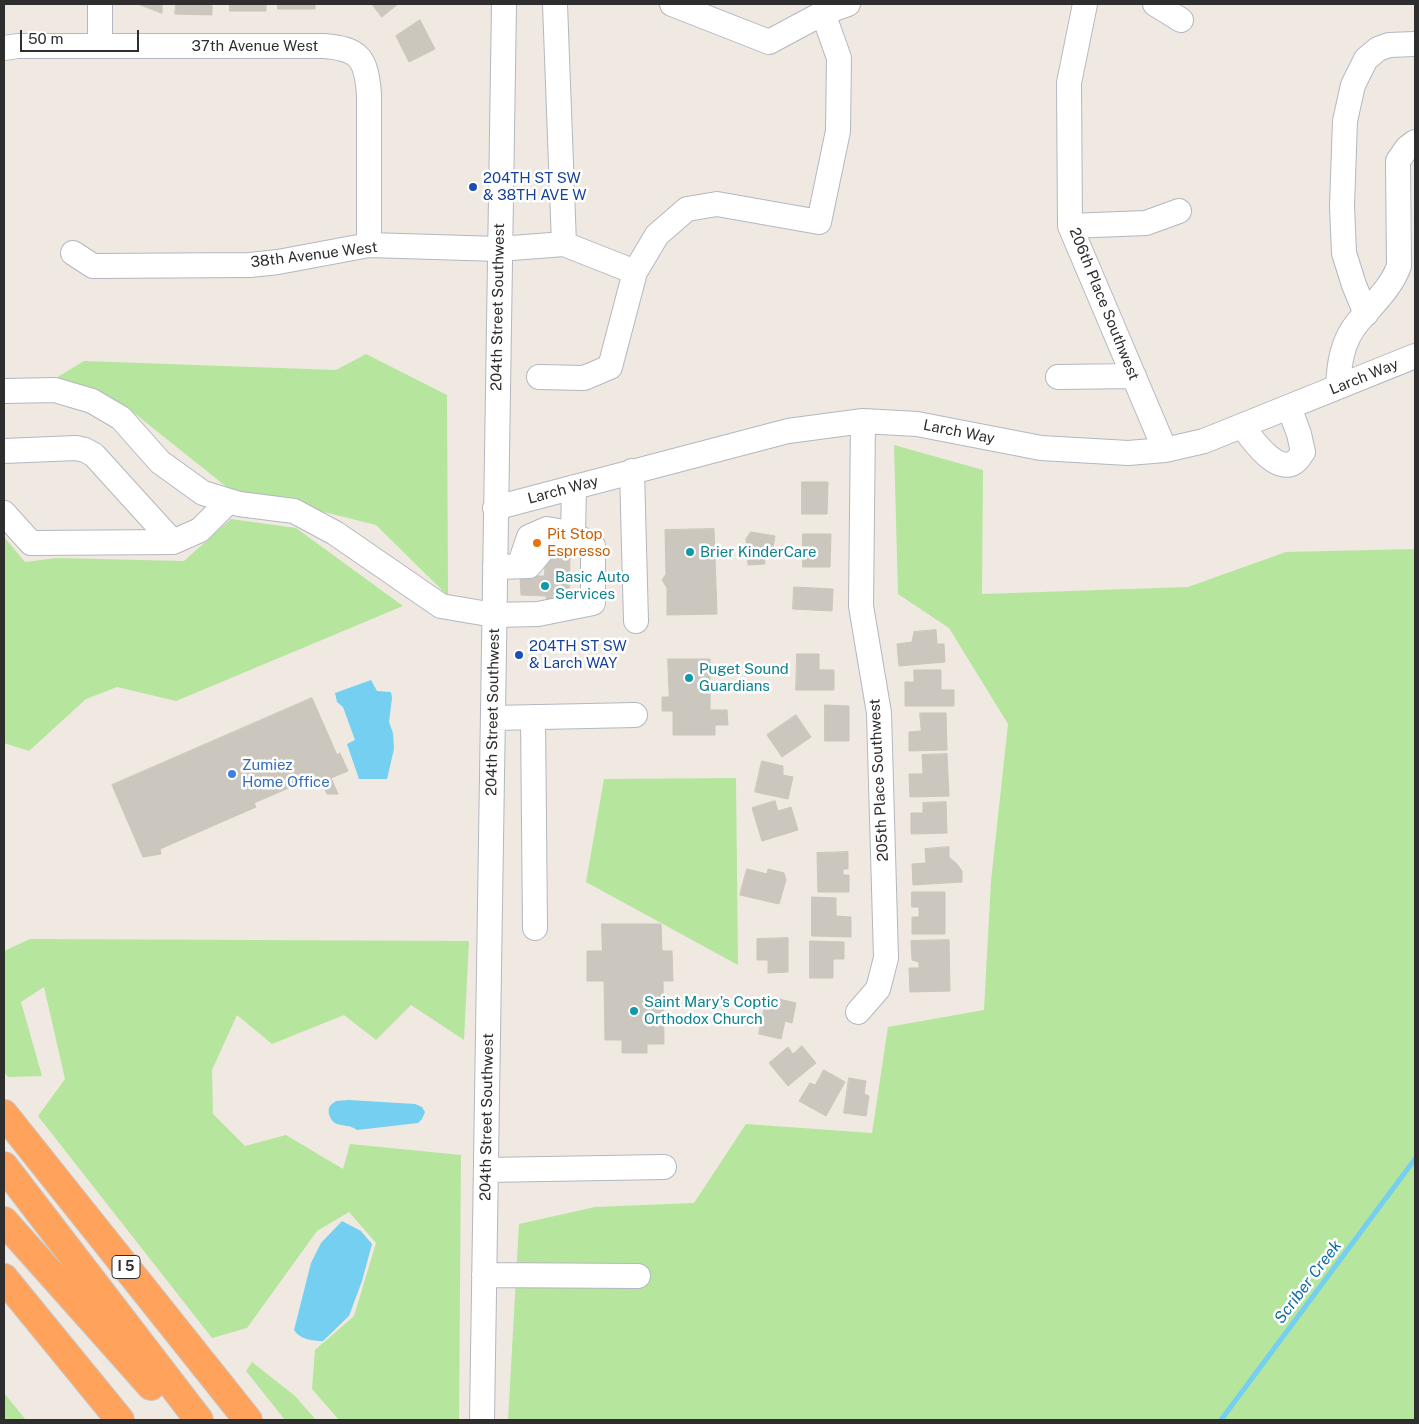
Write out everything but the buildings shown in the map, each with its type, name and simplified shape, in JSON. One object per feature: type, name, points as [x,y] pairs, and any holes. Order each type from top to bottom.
[{"type":"highway","name":"I 5","points":[[4,1114],[248,1420]]},
{"type":"highway","points":[[4,1166],[199,1420]]},
{"type":"highway","points":[[4,1221],[154,1390],[178,1420]]},
{"type":"highway","points":[[4,1278],[120,1420]]},
{"type":"street","points":[[100,4],[100,46]]},
{"type":"street","name":"204th Street Southwest","points":[[482,1420],[504,4]]},
{"type":"street","points":[[555,4],[564,244],[635,272]]},
{"type":"street","points":[[672,4],[768,42],[823,13],[848,4]]},
{"type":"street","name":"206th Place Southwest","points":[[1085,4],[1069,83],[1070,226],[1165,450]]},
{"type":"street","points":[[1155,4],[1181,20]]},
{"type":"street","points":[[539,377],[584,378],[610,367],[635,272],[657,235],[687,209],[717,204],[819,222],[838,131],[839,58],[823,13]]},
{"type":"street","points":[[1366,314],[1344,253],[1342,206],[1345,122],[1354,85],[1366,59],[1378,49],[1389,45],[1415,44]]},
{"type":"street","name":"37th Avenue West","points":[[4,48],[18,46],[324,46],[341,48],[356,54],[364,64],[368,77],[369,246]]},
{"type":"street","points":[[1338,387],[1339,363],[1342,351],[1357,323],[1394,278],[1399,266],[1398,161],[1407,148],[1415,142]]},
{"type":"street","points":[[1070,226],[1146,223],[1179,211]]},
{"type":"street","name":"38th Avenue West","points":[[73,253],[93,266],[250,265],[369,246],[499,249],[564,244]]},
{"type":"street","name":"Larch Way","points":[[495,508],[788,432],[863,421],[916,424],[1041,448],[1128,453],[1165,450],[1204,441],[1415,356]]},
{"type":"street","points":[[1058,377],[1134,376]]},
{"type":"street","points":[[4,391],[55,390],[92,401],[120,418],[160,462],[203,493],[238,504],[294,511],[335,533],[442,606],[494,615],[538,614],[593,603],[593,546],[573,534],[549,542],[524,566],[494,567]]},
{"type":"street","points":[[1242,426],[1265,454],[1276,462],[1289,465],[1296,462],[1303,452],[1299,434],[1289,407]]},
{"type":"street","name":"205th Place Southwest","points":[[858,1012],[878,989],[886,958],[879,713],[861,606],[863,421]]},
{"type":"street","points":[[4,451],[76,448],[85,450],[94,455],[173,542]]},
{"type":"street","points":[[632,471],[636,621]]},
{"type":"street","points":[[573,534],[574,487]]},
{"type":"street","points":[[4,513],[31,543],[173,542],[200,530],[229,501]]},
{"type":"street","points":[[493,718],[635,715]]},
{"type":"street","points":[[533,717],[535,928]]},
{"type":"street","points":[[486,1170],[664,1167]]},
{"type":"street","points":[[484,1275],[638,1276]]},
{"type":"green space","points":[[366,354],[447,395],[448,596],[376,525],[228,488],[124,405],[88,388],[56,378],[84,361],[336,370]]},
{"type":"green space","points":[[894,445],[983,470],[982,594],[1188,587],[1286,552],[1415,549],[1415,1420],[508,1420],[519,1224],[595,1207],[694,1203],[746,1124],[872,1133],[888,1027],[984,1010],[991,881],[1008,724],[949,628],[898,594]]},
{"type":"green space","points":[[231,519],[296,528],[403,606],[176,701],[117,687],[86,699],[29,751],[4,743],[4,537],[25,562],[56,558],[184,561]]},
{"type":"green space","points":[[736,778],[738,965],[586,882],[604,779]]},
{"type":"green space","points":[[30,939],[469,941],[464,1040],[411,1005],[376,1040],[344,1015],[272,1044],[237,1015],[212,1070],[213,1114],[245,1146],[286,1135],[343,1169],[350,1144],[461,1155],[459,1420],[339,1420],[312,1389],[315,1350],[354,1316],[376,1243],[349,1212],[317,1231],[247,1328],[212,1338],[38,1116],[65,1079],[44,987],[21,1002],[42,1076],[8,1077],[4,1072],[4,951]]},
{"type":"green space","points":[[252,1362],[295,1396],[316,1420],[285,1420],[246,1371]]},
{"type":"green space","points":[[4,1393],[26,1420],[4,1420]]},
{"type":"water","points":[[371,680],[377,691],[391,692],[392,698],[389,722],[393,733],[394,749],[387,779],[359,779],[347,744],[355,740],[343,707],[337,702],[335,693]]},
{"type":"water","points":[[336,1101],[415,1104],[422,1107],[425,1112],[418,1123],[357,1130],[335,1123],[329,1114],[330,1106]]},
{"type":"water","points":[[342,1221],[361,1231],[372,1244],[362,1281],[349,1316],[323,1341],[307,1339],[299,1336],[294,1330],[311,1263],[321,1243]]},
{"type":"waterway","name":"Scriber Creek","points":[[1221,1420],[1415,1159]]},
{"type":"place","name":"204TH ST SW & 38TH AVE W","points":[[473,187]]},
{"type":"place","name":"Pit Stop Espresso","points":[[537,543]]},
{"type":"place","name":"Brier KinderCare","points":[[690,552]]},
{"type":"place","name":"Basic Auto Services","points":[[545,586]]},
{"type":"place","name":"204TH ST SW & Larch WAY","points":[[519,655]]},
{"type":"place","name":"Puget Sound Guardians","points":[[689,678]]},
{"type":"place","name":"Zumiez Home Office","points":[[232,774]]},
{"type":"place","name":"Saint Mary's Coptic Orthodox Church","points":[[634,1011]]}]
